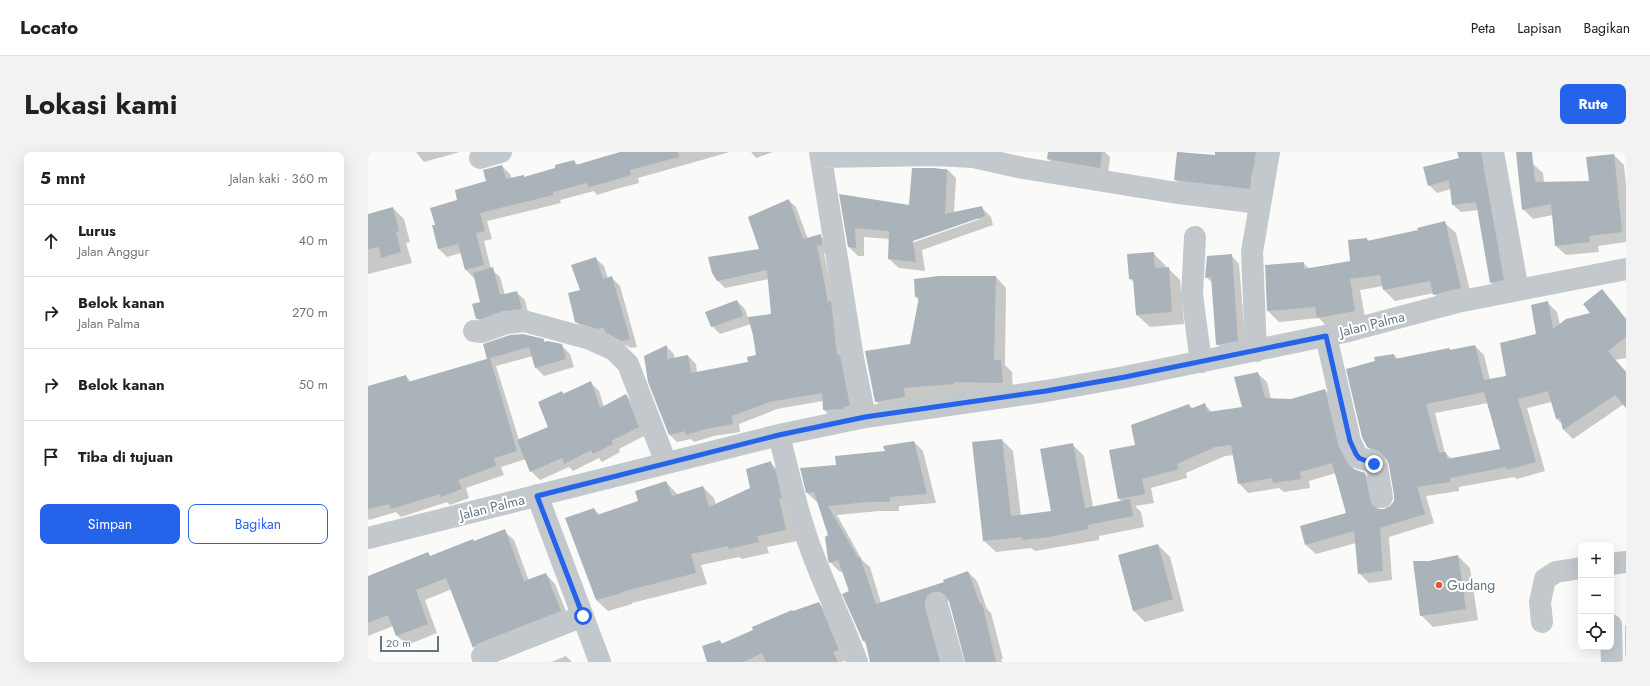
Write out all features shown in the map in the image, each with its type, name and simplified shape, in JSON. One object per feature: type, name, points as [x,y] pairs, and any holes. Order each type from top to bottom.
[{"type":"street","points":[[480,158],[501,152]]},
{"type":"street","points":[[1256,351],[1252,252],[1259,203],[1269,152]]},
{"type":"street","points":[[1493,152],[1518,290]]},
{"type":"street","points":[[865,417],[853,358],[821,154],[935,155],[973,157],[1023,168],[1171,192],[1259,203]]},
{"type":"street","points":[[1195,237],[1192,295],[1201,362]]},
{"type":"street","name":"Jalan Palma","points":[[368,538],[779,435],[865,417],[1046,391],[1201,362],[1326,336],[1457,302],[1626,269]]},
{"type":"street","points":[[474,331],[482,332],[507,323],[524,321],[590,339],[614,350],[628,364],[666,463]]},
{"type":"street","points":[[1326,336],[1350,441],[1359,458],[1370,461],[1377,467],[1382,497]]},
{"type":"street","points":[[779,435],[804,529],[818,567],[848,636],[857,662]]},
{"type":"street","points":[[537,496],[600,662]]},
{"type":"street","points":[[1614,564],[1626,562]]},
{"type":"street","points":[[1542,622],[1540,602],[1545,579],[1556,572],[1578,568]]},
{"type":"street","points":[[937,604],[953,662]]},
{"type":"street","points":[[482,656],[583,616]]},
{"type":"street","points":[[1612,650],[1612,662]]},
{"type":"building","points":[[620,152],[678,152],[679,157],[630,170],[631,175],[608,182],[588,187],[587,183],[553,192],[553,195],[480,213],[485,231],[476,233],[484,265],[465,270],[458,244],[438,249],[432,225],[435,225],[430,208],[457,200],[455,190],[486,181],[483,170],[502,165],[506,179],[524,175],[524,177],[555,168],[555,165],[574,160],[576,165]]},
{"type":"building","points":[[1048,152],[1102,152],[1100,168],[1047,159]]},
{"type":"building","points":[[1177,152],[1215,155],[1215,152],[1256,152],[1250,189],[1174,180]]},
{"type":"building","points":[[1457,152],[1481,152],[1504,280],[1490,283],[1476,202],[1452,205],[1449,180],[1428,186],[1423,167],[1459,158]]},
{"type":"building","points":[[1516,152],[1532,152],[1535,182],[1589,181],[1586,157],[1614,154],[1622,232],[1589,236],[1590,242],[1555,246],[1551,204],[1522,210]]},
{"type":"building","points":[[912,168],[935,168],[947,170],[945,214],[982,206],[985,216],[913,241],[916,262],[888,259],[889,231],[855,228],[856,248],[848,247],[839,194],[909,205]]},
{"type":"building","points":[[789,199],[803,239],[821,234],[822,246],[817,245],[828,302],[831,301],[837,355],[840,355],[850,406],[843,407],[843,409],[823,410],[822,393],[769,402],[732,416],[733,424],[706,429],[686,435],[685,431],[669,435],[648,382],[644,356],[667,345],[667,359],[688,355],[691,373],[748,362],[747,357],[756,355],[748,317],[771,314],[767,270],[717,281],[712,273],[708,257],[759,249],[748,217]]},
{"type":"building","points":[[393,207],[399,231],[396,232],[401,252],[381,258],[379,247],[368,249],[368,214]]},
{"type":"building","points":[[1445,221],[1461,288],[1433,295],[1430,281],[1383,290],[1380,275],[1350,279],[1355,311],[1317,318],[1315,307],[1267,311],[1265,265],[1304,262],[1304,269],[1350,261],[1348,240],[1367,238],[1367,241],[1418,230],[1417,228]]},
{"type":"building","points":[[1154,252],[1155,268],[1169,267],[1172,312],[1136,315],[1133,279],[1129,279],[1127,254]]},
{"type":"building","points":[[1232,254],[1238,341],[1216,345],[1211,277],[1205,278],[1207,256]]},
{"type":"building","points":[[596,257],[603,279],[612,276],[630,339],[622,341],[605,332],[604,327],[598,329],[575,322],[568,293],[580,290],[571,265]]},
{"type":"building","points":[[493,267],[500,295],[517,291],[522,309],[503,311],[481,319],[476,319],[472,304],[480,302],[473,273]]},
{"type":"building","points":[[939,276],[996,276],[994,360],[1001,360],[1003,383],[954,382],[954,384],[904,388],[905,397],[875,402],[865,351],[910,344],[919,297],[915,297],[914,279]]},
{"type":"building","points":[[1602,289],[1626,319],[1626,337],[1608,351],[1626,372],[1626,408],[1615,395],[1563,430],[1560,418],[1556,419],[1548,391],[1518,399],[1536,462],[1507,470],[1506,467],[1450,478],[1450,482],[1417,487],[1425,514],[1380,528],[1383,571],[1358,574],[1354,531],[1305,545],[1300,526],[1346,513],[1332,463],[1300,472],[1301,479],[1273,483],[1272,478],[1238,484],[1231,445],[1215,447],[1177,464],[1179,469],[1142,479],[1145,494],[1118,499],[1109,450],[1135,445],[1131,425],[1189,404],[1190,409],[1205,403],[1208,412],[1242,407],[1234,377],[1258,372],[1265,398],[1291,399],[1325,389],[1338,444],[1345,459],[1349,466],[1365,473],[1372,505],[1377,509],[1384,509],[1390,506],[1394,501],[1389,465],[1386,458],[1380,452],[1367,447],[1362,437],[1346,369],[1375,361],[1374,357],[1394,354],[1395,359],[1449,348],[1450,350],[1475,345],[1484,380],[1506,376],[1500,343],[1536,334],[1531,305],[1548,301],[1553,329],[1566,319],[1590,313],[1583,304]],"holes":[[[1484,392],[1500,449],[1447,459],[1446,452],[1439,453],[1426,404]]]},
{"type":"building","points":[[737,300],[743,316],[711,327],[705,312]]},
{"type":"building","points":[[523,334],[544,339],[544,342],[548,341],[562,344],[566,359],[535,368],[529,347],[487,359],[483,344],[510,335]]},
{"type":"building","points":[[490,358],[517,451],[494,458],[496,466],[458,480],[462,489],[441,497],[440,494],[391,509],[389,504],[368,509],[368,386],[406,375],[408,382]]},
{"type":"building","points":[[591,381],[600,408],[626,394],[639,427],[611,441],[613,444],[593,454],[591,450],[564,464],[562,458],[530,472],[517,440],[548,427],[538,402],[562,391],[563,394]]},
{"type":"building","points":[[1002,439],[1011,516],[1051,511],[1040,449],[1073,443],[1085,508],[1130,499],[1133,516],[1088,525],[1088,529],[1049,537],[1022,540],[1022,537],[983,541],[972,442]]},
{"type":"building","points":[[914,441],[927,494],[890,497],[890,502],[869,502],[828,506],[858,558],[860,557],[876,604],[944,582],[943,580],[968,571],[980,604],[982,603],[996,662],[965,662],[949,601],[945,595],[940,592],[933,592],[928,595],[925,601],[925,607],[940,662],[870,662],[865,640],[863,641],[842,594],[849,591],[838,560],[829,563],[825,537],[828,535],[814,492],[806,493],[800,468],[836,465],[835,456],[885,451],[883,446]]},
{"type":"building","points":[[771,461],[773,470],[775,469],[782,498],[779,498],[786,530],[757,536],[759,542],[729,549],[728,546],[691,554],[696,573],[621,592],[622,593],[596,600],[565,518],[594,508],[597,515],[638,501],[635,491],[666,481],[672,496],[703,486],[709,507],[750,488],[746,469]]},
{"type":"building","points":[[505,529],[524,581],[546,573],[561,611],[477,644],[473,648],[446,578],[416,590],[428,624],[396,636],[388,615],[368,623],[368,576],[428,552],[430,556],[473,539],[474,541]]},
{"type":"building","points":[[1158,544],[1173,599],[1133,611],[1118,555]]},
{"type":"building","name":"Gudang","points":[[1458,555],[1466,609],[1420,616],[1413,561],[1429,561]]},
{"type":"building","points":[[819,602],[839,650],[833,652],[838,662],[766,662],[762,653],[743,662],[707,662],[702,646],[720,640],[721,644],[753,630],[752,627],[792,610],[793,611]]},
{"type":"place","name":"Gudang","points":[[1439,585]]},
{"type":"route","points":[[583,616],[537,496],[779,435],[865,417],[1046,391],[1125,377],[1326,336],[1350,441],[1359,458],[1370,461],[1374,464]]}]
